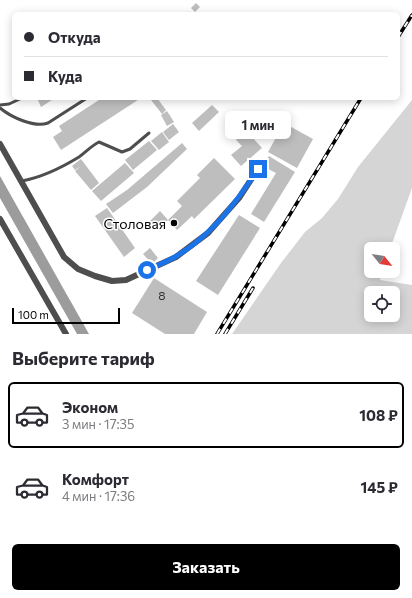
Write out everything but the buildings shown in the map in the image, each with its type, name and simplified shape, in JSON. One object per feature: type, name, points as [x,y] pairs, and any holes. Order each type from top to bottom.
[{"type":"street","points":[[0,144],[64,257],[78,269],[112,281],[126,280],[176,257],[208,233],[239,198],[258,169]]},
{"type":"street","points":[[0,219],[66,334]]},
{"type":"lane","points":[[18,100],[0,107],[6,113],[33,124],[42,125],[48,123],[84,100]]},
{"type":"lane","points":[[22,181],[35,179],[57,170],[85,152],[92,145],[99,142],[122,152],[130,149],[149,133]]},
{"type":"shaded area","points":[[412,100],[412,188],[393,242],[364,242],[364,278],[381,278],[380,280],[412,285],[412,334],[232,334],[281,263],[305,232],[322,218],[338,199],[358,167]]},
{"type":"shaded area","points":[[0,176],[89,334],[77,334],[0,198]]},
{"type":"railway","points":[[400,34],[412,15]]},
{"type":"railway","points":[[217,334],[360,100]]},
{"type":"railway","points":[[225,334],[253,288]]},
{"type":"place","name":"Столовая","points":[[174,223]]},
{"type":"route","points":[[147,270],[176,257],[208,233],[239,198],[258,169]]}]
